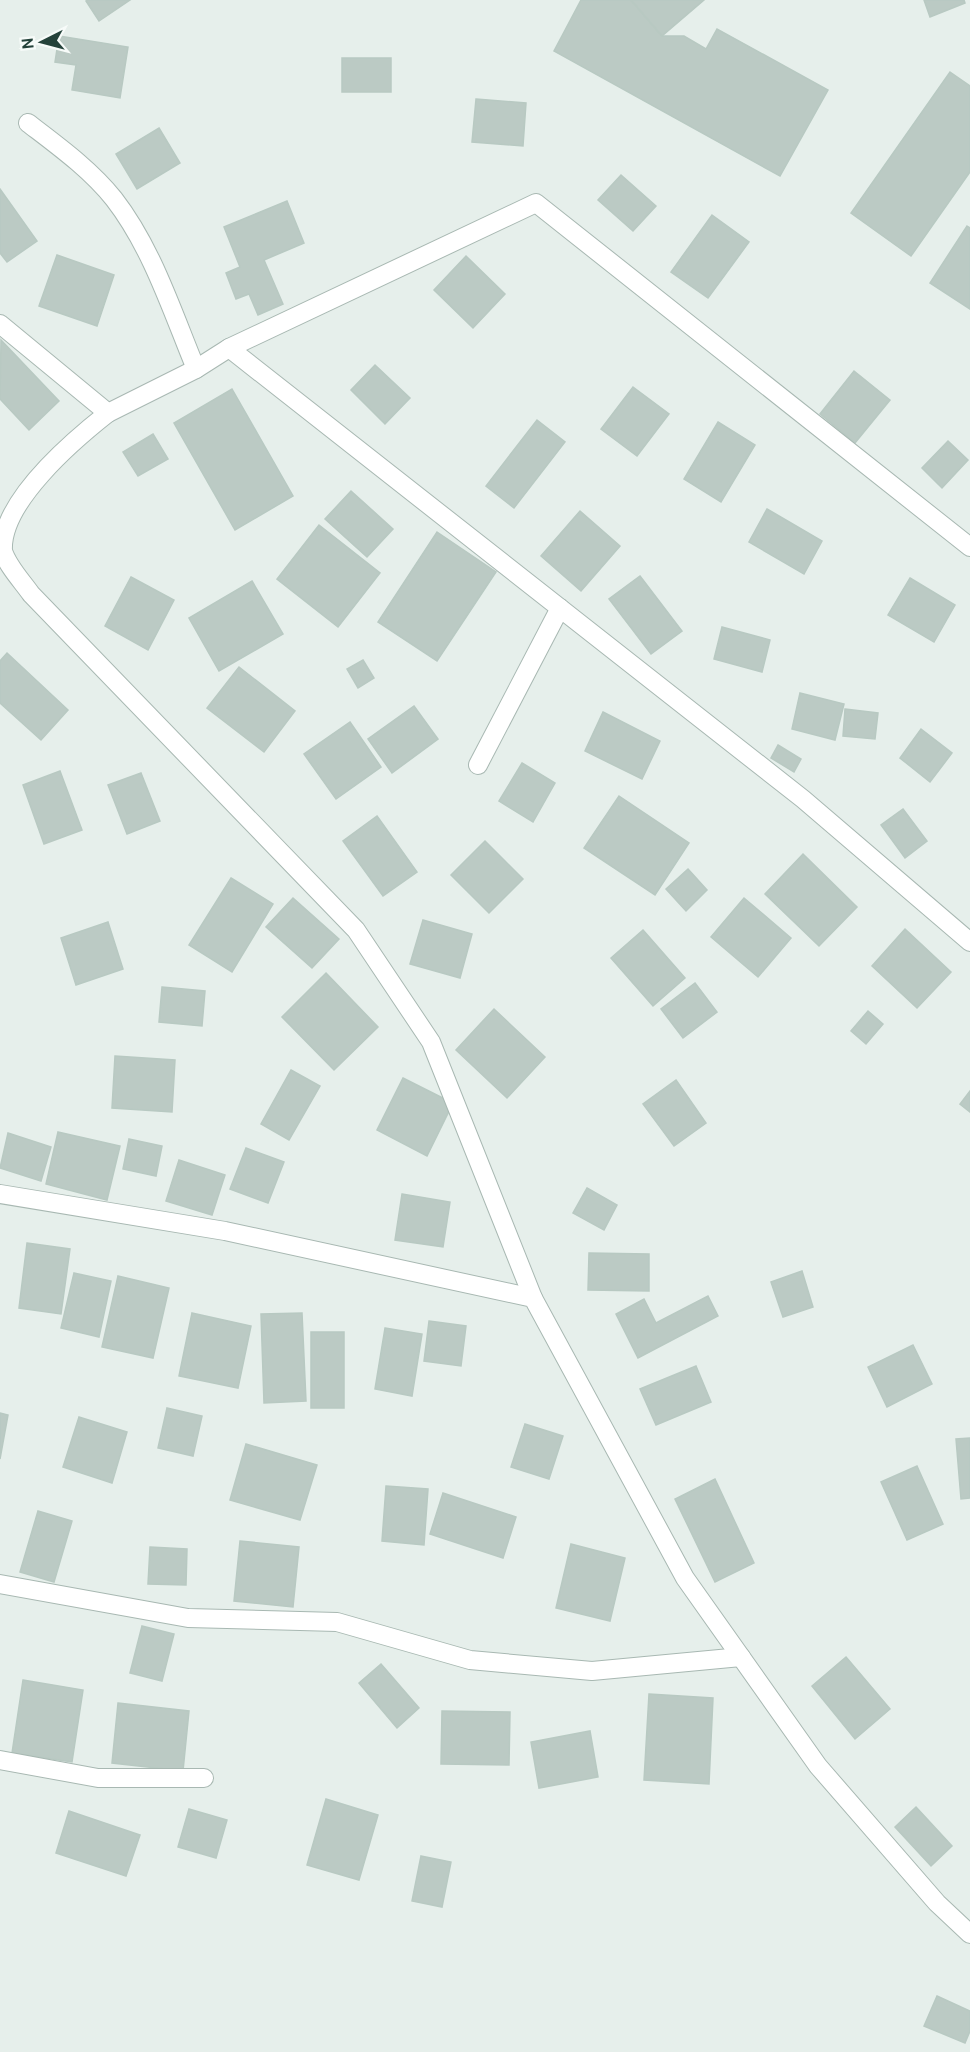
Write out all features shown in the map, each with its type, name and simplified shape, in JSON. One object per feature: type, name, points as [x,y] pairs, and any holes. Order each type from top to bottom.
[{"type":"street","points":[[28,123],[75,159],[114,199],[139,239],[160,280],[196,369]]},
{"type":"street","points":[[970,547],[536,203],[229,348],[196,369],[108,413],[48,462],[18,499],[1,534],[3,551],[31,594],[356,930],[431,1042],[533,1298],[685,1578],[818,1766],[937,1903],[970,1934]]},
{"type":"street","points":[[0,324],[108,413]]},
{"type":"street","points":[[229,348],[803,800],[970,942]]},
{"type":"street","points":[[478,765],[560,608]]},
{"type":"street","points":[[0,1194],[225,1231],[533,1298]]},
{"type":"street","points":[[0,1584],[188,1618],[337,1622],[470,1660],[591,1671],[741,1657]]},
{"type":"street","points":[[0,1760],[98,1778],[204,1778]]},
{"type":"building","points":[[130,0],[99,21],[86,1]]},
{"type":"building","points":[[581,0],[631,0],[662,36],[684,36],[706,49],[717,29],[828,90],[780,176],[554,51]]},
{"type":"building","points":[[631,0],[704,0],[662,36]]},
{"type":"building","points":[[924,0],[964,0],[965,3],[930,17]]},
{"type":"building","points":[[59,36],[128,47],[120,98],[72,90],[76,65],[55,62]]},
{"type":"building","points":[[342,58],[391,58],[391,92],[342,92]]},
{"type":"building","points":[[950,72],[970,86],[970,172],[911,256],[851,213]]},
{"type":"building","points":[[476,99],[526,103],[523,146],[472,142]]},
{"type":"building","points":[[159,128],[180,163],[137,189],[116,154]]},
{"type":"building","points":[[621,175],[656,206],[633,231],[598,200]]},
{"type":"building","points":[[0,189],[37,241],[7,262],[0,253]]},
{"type":"building","points":[[287,201],[304,243],[264,260],[283,304],[258,315],[249,294],[236,299],[226,273],[240,267],[224,227]]},
{"type":"building","points":[[712,215],[749,242],[708,298],[671,272]]},
{"type":"building","points":[[967,226],[970,228],[970,309],[930,283]]},
{"type":"building","points":[[57,255],[114,275],[97,326],[39,306]]},
{"type":"building","points":[[466,256],[505,294],[473,328],[434,290]]},
{"type":"building","points":[[1,340],[59,401],[29,430],[0,399]]},
{"type":"building","points":[[375,365],[410,398],[385,424],[351,390]]},
{"type":"building","points":[[854,371],[890,400],[855,443],[820,414]]},
{"type":"building","points":[[633,387],[669,414],[637,456],[601,429]]},
{"type":"building","points":[[232,389],[293,496],[235,530],[174,423]]},
{"type":"building","points":[[537,420],[565,442],[514,508],[486,486]]},
{"type":"building","points":[[718,422],[755,445],[721,502],[684,479]]},
{"type":"building","points":[[153,434],[168,459],[138,476],[123,452]]},
{"type":"building","points":[[948,441],[968,460],[942,488],[922,468]]},
{"type":"building","points":[[351,491],[393,529],[367,557],[325,519]]},
{"type":"building","points":[[767,509],[822,541],[804,574],[749,542]]},
{"type":"building","points":[[580,511],[620,546],[581,591],[541,556]]},
{"type":"building","points":[[319,525],[380,573],[338,627],[277,579]]},
{"type":"building","points":[[437,532],[496,572],[437,661],[378,622]]},
{"type":"building","points":[[640,576],[682,631],[651,654],[609,599]]},
{"type":"building","points":[[131,577],[174,600],[148,650],[105,626]]},
{"type":"building","points":[[910,578],[955,605],[934,642],[888,615]]},
{"type":"building","points":[[252,581],[283,634],[219,671],[189,618]]},
{"type":"building","points":[[722,627],[770,640],[762,672],[714,659]]},
{"type":"building","points":[[7,653],[68,710],[41,740],[0,703],[0,661]]},
{"type":"building","points":[[363,660],[374,678],[358,688],[347,669]]},
{"type":"building","points":[[239,667],[295,711],[264,752],[207,708]]},
{"type":"building","points":[[800,693],[844,704],[835,740],[792,729]]},
{"type":"building","points":[[414,706],[438,739],[392,773],[368,739]]},
{"type":"building","points":[[845,709],[878,713],[875,739],[843,736]]},
{"type":"building","points":[[603,712],[660,741],[642,779],[585,751]]},
{"type":"building","points":[[350,722],[381,767],[336,799],[304,754]]},
{"type":"building","points":[[921,729],[952,753],[930,782],[900,758]]},
{"type":"building","points":[[778,745],[801,759],[794,772],[771,758]]},
{"type":"building","points":[[522,763],[555,783],[533,822],[499,801]]},
{"type":"building","points":[[60,771],[82,830],[44,844],[23,785]]},
{"type":"building","points":[[141,773],[160,821],[127,834],[108,785]]},
{"type":"building","points":[[619,796],[689,843],[655,895],[584,848]]},
{"type":"building","points":[[903,809],[927,841],[905,858],[881,825]]},
{"type":"building","points":[[377,816],[417,872],[383,896],[343,841]]},
{"type":"building","points":[[485,841],[523,879],[489,913],[451,875]]},
{"type":"building","points":[[803,854],[857,907],[819,946],[765,894]]},
{"type":"building","points":[[688,869],[707,890],[686,911],[666,889]]},
{"type":"building","points":[[231,878],[273,904],[232,972],[189,945]]},
{"type":"building","points":[[293,898],[339,939],[312,968],[266,927]]},
{"type":"building","points":[[744,898],[791,938],[758,977],[711,937]]},
{"type":"building","points":[[423,920],[472,934],[460,978],[410,964]]},
{"type":"building","points":[[108,922],[123,969],[76,985],[61,938]]},
{"type":"building","points":[[905,929],[951,972],[917,1008],[872,966]]},
{"type":"building","points":[[643,930],[685,978],[653,1006],[611,958]]},
{"type":"building","points":[[326,973],[378,1027],[334,1070],[282,1017]]},
{"type":"building","points":[[695,983],[717,1012],[683,1038],[661,1009]]},
{"type":"building","points":[[162,987],[205,991],[202,1026],[159,1022]]},
{"type":"building","points":[[494,1009],[545,1057],[507,1098],[456,1050]]},
{"type":"building","points":[[868,1011],[883,1024],[866,1044],[851,1031]]},
{"type":"building","points":[[115,1056],[175,1060],[172,1112],[112,1108]]},
{"type":"building","points":[[291,1070],[320,1086],[289,1140],[261,1124]]},
{"type":"building","points":[[403,1078],[453,1103],[427,1156],[377,1130]]},
{"type":"building","points":[[676,1080],[706,1123],[674,1146],[643,1104]]},
{"type":"building","points":[[970,1091],[970,1112],[960,1104]]},
{"type":"building","points":[[58,1132],[120,1146],[107,1200],[46,1184]]},
{"type":"building","points":[[8,1133],[51,1147],[41,1181],[0,1168]]},
{"type":"building","points":[[129,1139],[162,1146],[156,1176],[123,1169]]},
{"type":"building","points":[[246,1148],[284,1162],[268,1203],[230,1189]]},
{"type":"building","points":[[179,1160],[225,1175],[212,1215],[166,1201]]},
{"type":"building","points":[[587,1188],[617,1205],[604,1230],[573,1213]]},
{"type":"building","points":[[402,1194],[450,1202],[443,1247],[395,1240]]},
{"type":"building","points":[[27,1243],[70,1249],[61,1314],[19,1308]]},
{"type":"building","points":[[589,1253],[649,1254],[649,1291],[588,1290]]},
{"type":"building","points":[[802,1271],[813,1307],[783,1317],[771,1282]]},
{"type":"building","points":[[74,1273],[111,1281],[99,1337],[61,1328]]},
{"type":"building","points":[[118,1276],[169,1288],[153,1358],[102,1347]]},
{"type":"building","points":[[708,1296],[718,1316],[638,1358],[616,1314],[644,1299],[656,1323]]},
{"type":"building","points":[[192,1313],[251,1326],[238,1388],[179,1376]]},
{"type":"building","points":[[302,1313],[306,1401],[264,1403],[261,1314]]},
{"type":"building","points":[[429,1321],[466,1326],[461,1366],[424,1361]]},
{"type":"building","points":[[385,1328],[422,1334],[412,1396],[375,1389]]},
{"type":"building","points":[[311,1332],[344,1332],[344,1408],[311,1408]]},
{"type":"building","points":[[913,1345],[932,1384],[887,1407],[868,1367]]},
{"type":"building","points":[[696,1366],[711,1402],[656,1425],[640,1389]]},
{"type":"building","points":[[167,1408],[202,1416],[193,1456],[158,1448]]},
{"type":"building","points":[[0,1413],[8,1415],[0,1459]]},
{"type":"building","points":[[79,1417],[127,1432],[112,1483],[63,1467]]},
{"type":"building","points":[[525,1424],[563,1436],[549,1479],[511,1467]]},
{"type":"building","points":[[970,1438],[970,1498],[961,1499],[956,1439]]},
{"type":"building","points":[[246,1444],[317,1465],[300,1520],[230,1500]]},
{"type":"building","points":[[917,1466],[943,1524],[907,1540],[881,1482]]},
{"type":"building","points":[[715,1479],[754,1563],[715,1582],[675,1499]]},
{"type":"building","points":[[386,1486],[428,1489],[424,1545],[382,1541]]},
{"type":"building","points":[[443,1493],[516,1517],[503,1558],[430,1534]]},
{"type":"building","points":[[38,1511],[72,1521],[54,1582],[20,1572]]},
{"type":"building","points":[[240,1541],[299,1547],[293,1607],[234,1601]]},
{"type":"building","points":[[571,1544],[625,1558],[610,1621],[556,1608]]},
{"type":"building","points":[[150,1547],[187,1549],[186,1585],[148,1584]]},
{"type":"building","points":[[142,1626],[174,1634],[162,1681],[130,1673]]},
{"type":"building","points":[[846,1657],[890,1709],[855,1739],[812,1686]]},
{"type":"building","points":[[381,1664],[419,1708],[397,1728],[359,1683]]},
{"type":"building","points":[[23,1680],[83,1690],[72,1762],[12,1753]]},
{"type":"building","points":[[649,1694],[713,1698],[709,1784],[644,1780]]},
{"type":"building","points":[[118,1703],[189,1711],[183,1771],[112,1763]]},
{"type":"building","points":[[442,1711],[510,1712],[509,1765],[441,1764]]},
{"type":"building","points":[[590,1731],[598,1777],[539,1788],[531,1742]]},
{"type":"building","points":[[326,1799],[378,1815],[359,1880],[307,1865]]},
{"type":"building","points":[[916,1807],[952,1846],[931,1866],[895,1827]]},
{"type":"building","points":[[189,1809],[227,1820],[216,1858],[178,1847]]},
{"type":"building","points":[[69,1811],[140,1835],[126,1876],[56,1853]]},
{"type":"building","points":[[421,1856],[451,1862],[442,1907],[412,1901]]},
{"type":"building","points":[[937,1996],[970,2011],[970,2031],[965,2043],[924,2026]]}]
